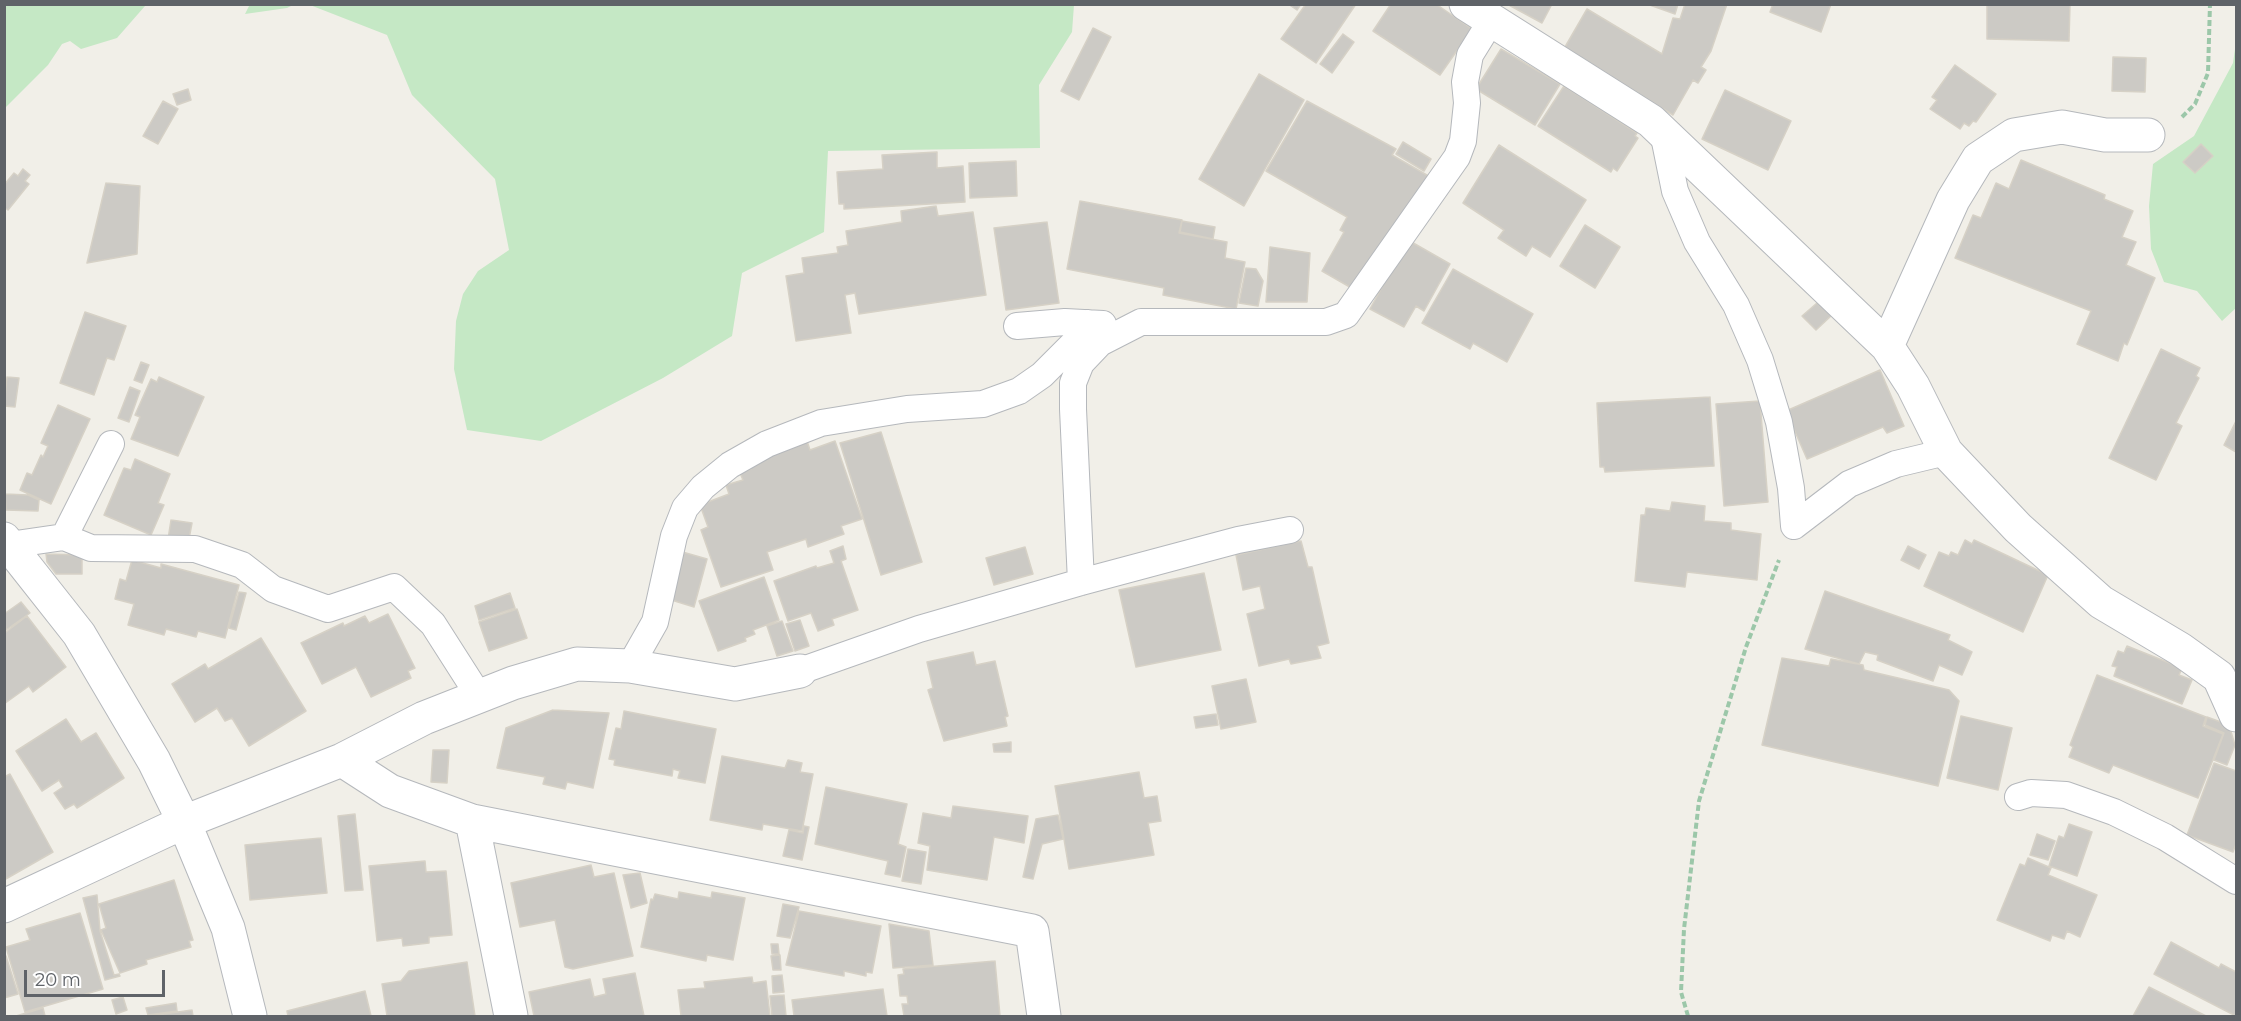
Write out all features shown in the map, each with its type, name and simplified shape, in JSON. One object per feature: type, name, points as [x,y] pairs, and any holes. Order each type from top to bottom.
[{"type":"street","points":[[1479,13],[1651,121],[1663,132],[1887,346],[1913,386],[1946,452],[2018,528],[2101,602],[2180,650],[2218,677],[2236,715]]},
{"type":"street","points":[[1887,346],[1953,200],[1978,159],[2014,135],[2062,127],[2105,135],[2148,135]]},
{"type":"street","points":[[7,542],[79,634],[154,760],[184,822],[228,928],[250,1017]]},
{"type":"street","points":[[4,906],[184,822],[342,760],[424,718],[513,683],[577,664],[630,666],[735,684],[800,671]]},
{"type":"street","points":[[342,760],[390,790],[472,821],[1032,931],[1044,1017]]},
{"type":"street","points":[[472,821],[511,1017]]},
{"type":"lane","points":[[1081,582],[1073,383],[1081,363],[1100,343],[1119,331],[1141,322],[1326,322],[1346,315],[1457,157],[1464,131],[1467,103],[1465,82],[1479,13]]},
{"type":"lane","points":[[1663,132],[1675,190],[1697,242],[1736,305],[1760,360],[1779,422],[1791,488],[1794,526]]},
{"type":"lane","points":[[630,666],[655,622],[672,547],[685,508],[703,487],[730,465],[767,444],[821,423],[907,409],[983,404],[1019,391],[1042,375],[1076,342],[1088,323]]},
{"type":"lane","points":[[1017,326],[1109,324],[1119,331]]},
{"type":"lane","points":[[64,537],[111,444]]},
{"type":"lane","points":[[1794,526],[1849,484],[1896,464],[1946,452]]},
{"type":"lane","points":[[800,671],[919,629],[1081,582],[1238,540],[1290,530]]},
{"type":"lane","points":[[7,542],[64,537],[91,549],[195,549],[242,565],[273,589],[328,609],[394,587],[433,624],[479,696]]},
{"type":"lane","points":[[2018,797],[2031,793],[2066,795],[2114,812],[2165,837],[2236,881]]},
{"type":"path","points":[[2148,135],[2174,124],[2195,104],[2208,73],[2210,4]]},
{"type":"path","points":[[1688,1017],[1681,992],[1684,929],[1699,801],[1746,647],[1794,526]]},
{"type":"green space","points":[[5,4],[145,4],[145,6],[117,38],[81,49],[70,41],[62,44],[48,65],[5,108]]},
{"type":"green space","points":[[250,4],[293,5],[287,8],[245,14]]},
{"type":"green space","points":[[310,5],[1074,5],[1072,32],[1039,85],[1040,148],[828,151],[824,232],[742,273],[732,336],[663,378],[541,441],[467,430],[454,369],[456,321],[463,294],[478,271],[509,250],[495,179],[412,95],[387,35]]},
{"type":"green space","points":[[2236,42],[2236,308],[2222,321],[2197,291],[2164,282],[2151,249],[2149,206],[2153,164],[2194,136],[2233,63]]},
{"type":"building","points":[[1288,4],[1301,4],[1297,10]]},
{"type":"building","points":[[1306,4],[1356,4],[1316,63],[1281,39]]},
{"type":"building","points":[[1391,4],[1436,4],[1472,29],[1440,75],[1373,31]]},
{"type":"building","points":[[1507,4],[1552,4],[1542,23]]},
{"type":"building","points":[[1647,4],[1678,4],[1675,14]]},
{"type":"building","points":[[1685,4],[1727,4],[1711,51],[1701,67],[1706,70],[1698,83],[1693,80],[1673,115],[1565,47],[1587,9],[1662,54],[1673,18],[1680,19]]},
{"type":"building","points":[[1773,4],[1831,4],[1821,32],[1770,12]]},
{"type":"building","points":[[1987,4],[2070,4],[2069,41],[1987,39]]},
{"type":"building","points":[[1093,28],[1111,37],[1079,100],[1061,91]]},
{"type":"building","points":[[1343,34],[1354,42],[1332,73],[1320,64]]},
{"type":"building","points":[[1501,49],[1560,84],[1535,125],[1476,89]]},
{"type":"building","points":[[2113,57],[2146,58],[2145,92],[2112,91]]},
{"type":"building","points":[[1955,65],[1996,94],[1976,122],[1973,121],[1969,126],[1964,123],[1960,129],[1930,109],[1937,100],[1932,97]]},
{"type":"building","points":[[1259,74],[1304,100],[1244,206],[1199,179]]},
{"type":"building","points":[[1564,86],[1637,133],[1635,136],[1638,138],[1617,171],[1613,168],[1611,172],[1538,126]]},
{"type":"building","points":[[188,89],[191,100],[177,105],[173,94]]},
{"type":"building","points":[[1725,90],[1791,121],[1768,170],[1702,139]]},
{"type":"building","points":[[163,101],[178,109],[158,144],[143,136]]},
{"type":"building","points":[[1307,101],[1396,149],[1392,155],[1432,178],[1355,290],[1322,271],[1344,232],[1340,230],[1347,217],[1266,171]]},
{"type":"building","points":[[1403,142],[1431,159],[1424,171],[1396,154]]},
{"type":"building","points":[[2201,144],[2213,156],[2195,173],[2183,162]]},
{"type":"building","points":[[1499,145],[1586,200],[1550,257],[1532,246],[1526,256],[1498,238],[1504,230],[1463,203]]},
{"type":"building","points":[[937,152],[937,168],[963,166],[965,202],[844,209],[844,204],[839,204],[837,172],[883,169],[882,155]]},
{"type":"building","points":[[2021,160],[2105,195],[2104,199],[2133,211],[2122,237],[2136,242],[2126,265],[2155,278],[2127,345],[2124,343],[2118,361],[2077,344],[2091,311],[1955,258],[1973,215],[1981,218],[1996,183],[2009,189]]},
{"type":"building","points":[[1016,161],[1017,196],[970,198],[969,163]]},
{"type":"building","points":[[23,169],[30,175],[25,181],[29,184],[8,210],[4,207],[4,185],[14,173],[18,176]]},
{"type":"building","points":[[106,183],[140,186],[137,254],[87,263]]},
{"type":"building","points":[[1080,201],[1182,220],[1179,233],[1227,242],[1225,258],[1245,262],[1236,309],[1163,295],[1164,288],[1067,269]]},
{"type":"building","points":[[936,206],[938,216],[973,212],[986,295],[859,314],[855,293],[845,295],[851,333],[796,341],[786,276],[804,273],[802,258],[838,253],[837,247],[848,245],[846,231],[902,222],[901,211]]},
{"type":"building","points":[[1182,221],[1215,227],[1213,239],[1180,232]]},
{"type":"building","points":[[1047,222],[1059,303],[1006,310],[994,228]]},
{"type":"building","points":[[1585,225],[1620,247],[1595,288],[1560,266]]},
{"type":"building","points":[[1408,240],[1450,264],[1424,311],[1416,306],[1404,327],[1370,309]]},
{"type":"building","points":[[1270,247],[1310,253],[1307,302],[1266,302]]},
{"type":"building","points":[[1246,268],[1256,269],[1263,281],[1258,306],[1239,303]]},
{"type":"building","points":[[1453,269],[1533,314],[1507,362],[1473,343],[1470,349],[1422,323]]},
{"type":"building","points":[[1817,303],[1831,316],[1816,330],[1802,316]]},
{"type":"building","points":[[85,312],[126,326],[114,360],[107,358],[94,395],[60,383]]},
{"type":"building","points":[[2161,349],[2200,368],[2196,376],[2199,378],[2176,423],[2182,426],[2156,480],[2109,458]]},
{"type":"building","points":[[141,362],[149,365],[142,383],[134,380]]},
{"type":"building","points":[[1880,370],[1904,426],[1887,433],[1883,427],[1807,459],[1786,411]]},
{"type":"building","points":[[7,377],[19,378],[15,407],[4,406]]},
{"type":"building","points":[[159,377],[204,397],[178,456],[131,439],[140,417],[135,415],[151,379],[157,382]]},
{"type":"building","points":[[130,387],[140,391],[129,422],[118,418]]},
{"type":"building","points":[[1710,397],[1714,466],[1605,472],[1604,467],[1600,467],[1597,403]]},
{"type":"building","points":[[1760,401],[1768,502],[1724,506],[1716,404]]},
{"type":"building","points":[[58,405],[90,419],[51,504],[20,490],[27,473],[32,475],[48,446],[41,443]]},
{"type":"building","points":[[2236,421],[2236,452],[2224,445]]},
{"type":"building","points":[[881,432],[922,562],[881,575],[840,443]]},
{"type":"building","points":[[807,441],[810,450],[835,441],[862,519],[841,526],[844,534],[808,547],[806,539],[767,552],[773,570],[721,587],[701,530],[708,527],[700,505],[729,494],[726,485],[743,480],[740,473],[751,469],[748,460]]},
{"type":"building","points":[[135,459],[170,474],[158,503],[164,505],[151,535],[104,515],[124,468],[131,470]]},
{"type":"building","points":[[5,494],[28,495],[39,500],[38,511],[6,510]]},
{"type":"building","points":[[1672,502],[1705,506],[1704,521],[1731,523],[1731,530],[1761,534],[1757,580],[1687,572],[1685,587],[1635,581],[1641,515],[1645,515],[1646,508],[1670,511]]},
{"type":"building","points":[[171,520],[192,523],[189,539],[168,539]]},
{"type":"building","points":[[1965,540],[1972,544],[1974,540],[2048,575],[2023,632],[1924,586],[1939,552],[1949,556],[1951,552],[1958,555]]},
{"type":"building","points":[[1301,541],[1308,567],[1312,567],[1329,643],[1317,646],[1321,658],[1291,664],[1289,659],[1259,666],[1247,614],[1265,609],[1260,586],[1243,590],[1236,555]]},
{"type":"building","points":[[843,546],[846,559],[841,561],[858,610],[832,619],[834,625],[818,631],[811,613],[788,621],[774,581],[816,566],[817,568],[834,563],[830,551]]},
{"type":"building","points":[[1908,546],[1926,555],[1919,569],[1901,560]]},
{"type":"building","points":[[1025,547],[1033,574],[994,585],[986,558]]},
{"type":"building","points":[[679,551],[707,559],[694,607],[665,598]]},
{"type":"building","points":[[46,554],[82,555],[82,574],[56,574],[47,562]]},
{"type":"building","points":[[132,560],[161,568],[161,564],[239,585],[225,638],[198,631],[196,637],[166,629],[164,635],[128,625],[134,604],[115,599],[120,579],[126,581]]},
{"type":"building","points":[[1204,573],[1221,650],[1136,667],[1119,590]]},
{"type":"building","points":[[764,577],[779,620],[753,630],[755,634],[745,638],[746,641],[718,651],[699,601]]},
{"type":"building","points":[[1825,591],[1950,635],[1948,640],[1972,652],[1962,675],[1939,665],[1933,681],[1877,660],[1878,655],[1865,652],[1859,664],[1805,649]]},
{"type":"building","points":[[239,592],[246,593],[236,630],[229,628]]},
{"type":"building","points":[[510,593],[515,608],[479,620],[475,606]]},
{"type":"building","points":[[21,602],[30,613],[6,630],[4,614]]},
{"type":"building","points":[[517,609],[527,638],[489,651],[479,622]]},
{"type":"building","points":[[388,614],[415,668],[408,671],[411,678],[371,697],[356,667],[322,684],[301,643],[343,623],[344,626],[365,616],[369,623]]},
{"type":"building","points":[[27,616],[66,667],[33,692],[29,686],[4,704],[4,631],[6,632]]},
{"type":"building","points":[[800,620],[809,646],[795,651],[786,624]]},
{"type":"building","points":[[782,621],[793,651],[777,656],[767,626]]},
{"type":"building","points":[[261,638],[306,711],[249,746],[232,718],[225,721],[217,708],[195,722],[172,684],[205,664],[208,669]]},
{"type":"building","points":[[2127,646],[2182,668],[2179,675],[2192,680],[2182,704],[2114,676],[2117,667],[2112,666],[2118,651],[2124,653]]},
{"type":"building","points":[[973,652],[976,665],[995,661],[1008,716],[1005,717],[1007,726],[944,741],[928,690],[933,688],[927,662]]},
{"type":"building","points":[[1782,658],[1829,666],[1831,659],[1863,665],[1864,670],[1949,690],[1959,701],[1938,786],[1762,745]]},
{"type":"building","points":[[2097,675],[2206,717],[2203,726],[2223,734],[2198,798],[2113,765],[2109,773],[2069,757],[2073,747],[2070,745]]},
{"type":"building","points":[[1246,679],[1256,722],[1221,729],[1212,686]]},
{"type":"building","points":[[553,710],[609,713],[593,788],[567,782],[565,789],[543,784],[545,777],[497,768],[506,728]]},
{"type":"building","points":[[624,711],[716,729],[705,783],[678,778],[680,771],[673,769],[672,776],[614,765],[615,760],[609,759],[616,728],[621,729]]},
{"type":"building","points":[[1216,714],[1218,725],[1196,728],[1194,717]]},
{"type":"building","points":[[1961,716],[2012,728],[1998,790],[1947,778]]},
{"type":"building","points":[[2207,717],[2229,725],[2235,745],[2227,765],[2214,760],[2224,733],[2205,725]]},
{"type":"building","points":[[66,719],[81,742],[96,733],[124,778],[77,808],[74,804],[65,809],[54,793],[63,787],[59,780],[42,791],[16,751]]},
{"type":"building","points":[[1011,742],[1011,752],[994,752],[993,744]]},
{"type":"building","points":[[433,750],[449,750],[447,783],[431,782]]},
{"type":"building","points":[[722,756],[785,768],[788,760],[802,763],[800,772],[813,774],[802,831],[763,824],[762,830],[710,820]]},
{"type":"building","points":[[2214,763],[2236,771],[2236,844],[2233,852],[2187,835]]},
{"type":"building","points":[[1139,772],[1144,798],[1157,796],[1161,821],[1148,823],[1154,855],[1069,869],[1055,786]]},
{"type":"building","points":[[10,774],[53,852],[4,880],[4,777]]},
{"type":"building","points":[[826,787],[907,804],[898,844],[906,847],[900,877],[885,874],[888,861],[815,844]]},
{"type":"building","points":[[953,806],[1028,816],[1024,843],[994,837],[987,880],[927,870],[930,846],[918,843],[923,813],[951,818]]},
{"type":"building","points":[[355,814],[363,890],[345,891],[338,816]]},
{"type":"building","points":[[1058,815],[1063,839],[1042,844],[1033,879],[1023,877],[1036,819]]},
{"type":"building","points":[[2069,824],[2092,832],[2077,876],[2049,866],[2059,836],[2064,838]]},
{"type":"building","points":[[804,826],[809,827],[802,860],[783,856],[789,830],[803,833]]},
{"type":"building","points":[[2037,834],[2055,841],[2048,860],[2030,855]]},
{"type":"building","points":[[321,838],[327,893],[250,900],[245,845]]},
{"type":"building","points":[[908,849],[926,852],[921,884],[902,881]]},
{"type":"building","points":[[2028,858],[2051,868],[2048,875],[2097,895],[2080,937],[2067,931],[2064,939],[2052,935],[2050,941],[1997,920],[2020,864],[2025,866]]},
{"type":"building","points":[[425,861],[426,872],[446,871],[452,935],[429,937],[429,943],[403,946],[402,938],[377,941],[369,866]]},
{"type":"building","points":[[591,865],[594,877],[614,873],[633,956],[573,969],[565,967],[555,920],[520,927],[511,883]]},
{"type":"building","points":[[640,873],[647,903],[631,908],[623,875]]},
{"type":"building","points":[[174,880],[193,940],[189,941],[191,947],[146,960],[147,964],[120,973],[101,930],[106,928],[99,904]]},
{"type":"building","points":[[679,892],[711,898],[712,892],[745,898],[733,960],[707,955],[706,961],[641,947],[651,899],[653,900],[655,894],[678,899]]},
{"type":"building","points":[[97,895],[100,931],[114,975],[119,974],[120,976],[105,980],[83,898]]},
{"type":"building","points":[[783,904],[799,907],[790,938],[777,936]]},
{"type":"building","points":[[799,911],[881,926],[872,973],[866,972],[866,976],[844,971],[844,976],[786,965]]},
{"type":"building","points":[[80,913],[103,989],[25,1012],[6,947],[30,940],[26,929]]},
{"type":"building","points":[[889,924],[929,931],[933,965],[893,968]]},
{"type":"building","points":[[2171,942],[2219,968],[2221,964],[2236,972],[2236,1016],[2154,974]]},
{"type":"building","points":[[771,944],[778,944],[779,954],[772,954]]},
{"type":"building","points":[[780,955],[781,970],[773,970],[771,956]]},
{"type":"building","points":[[6,956],[18,994],[4,998],[4,957]]},
{"type":"building","points":[[995,961],[1000,1016],[904,1016],[902,1004],[908,1004],[907,996],[900,996],[898,975],[904,974],[903,969]]},
{"type":"building","points":[[467,962],[475,1016],[387,1016],[382,984],[401,981],[409,971]]},
{"type":"building","points":[[635,973],[644,1016],[534,1016],[529,992],[590,979],[594,997],[606,994],[603,979]]},
{"type":"building","points":[[782,975],[784,992],[773,993],[772,976]]},
{"type":"building","points":[[752,977],[753,983],[766,981],[770,1016],[681,1016],[678,990],[705,988],[704,982]]},
{"type":"building","points":[[2149,987],[2206,1016],[2133,1016]]},
{"type":"building","points":[[883,989],[887,1016],[794,1016],[792,1000]]},
{"type":"building","points":[[365,991],[371,1016],[288,1016],[287,1011]]},
{"type":"building","points":[[784,995],[786,1016],[772,1016],[770,996]]},
{"type":"building","points":[[123,997],[127,1010],[116,1014],[112,1000]]},
{"type":"building","points":[[176,1003],[177,1011],[148,1015],[146,1008]]},
{"type":"building","points":[[43,1008],[45,1016],[16,1016]]},
{"type":"building","points":[[192,1010],[193,1016],[150,1016]]}]
